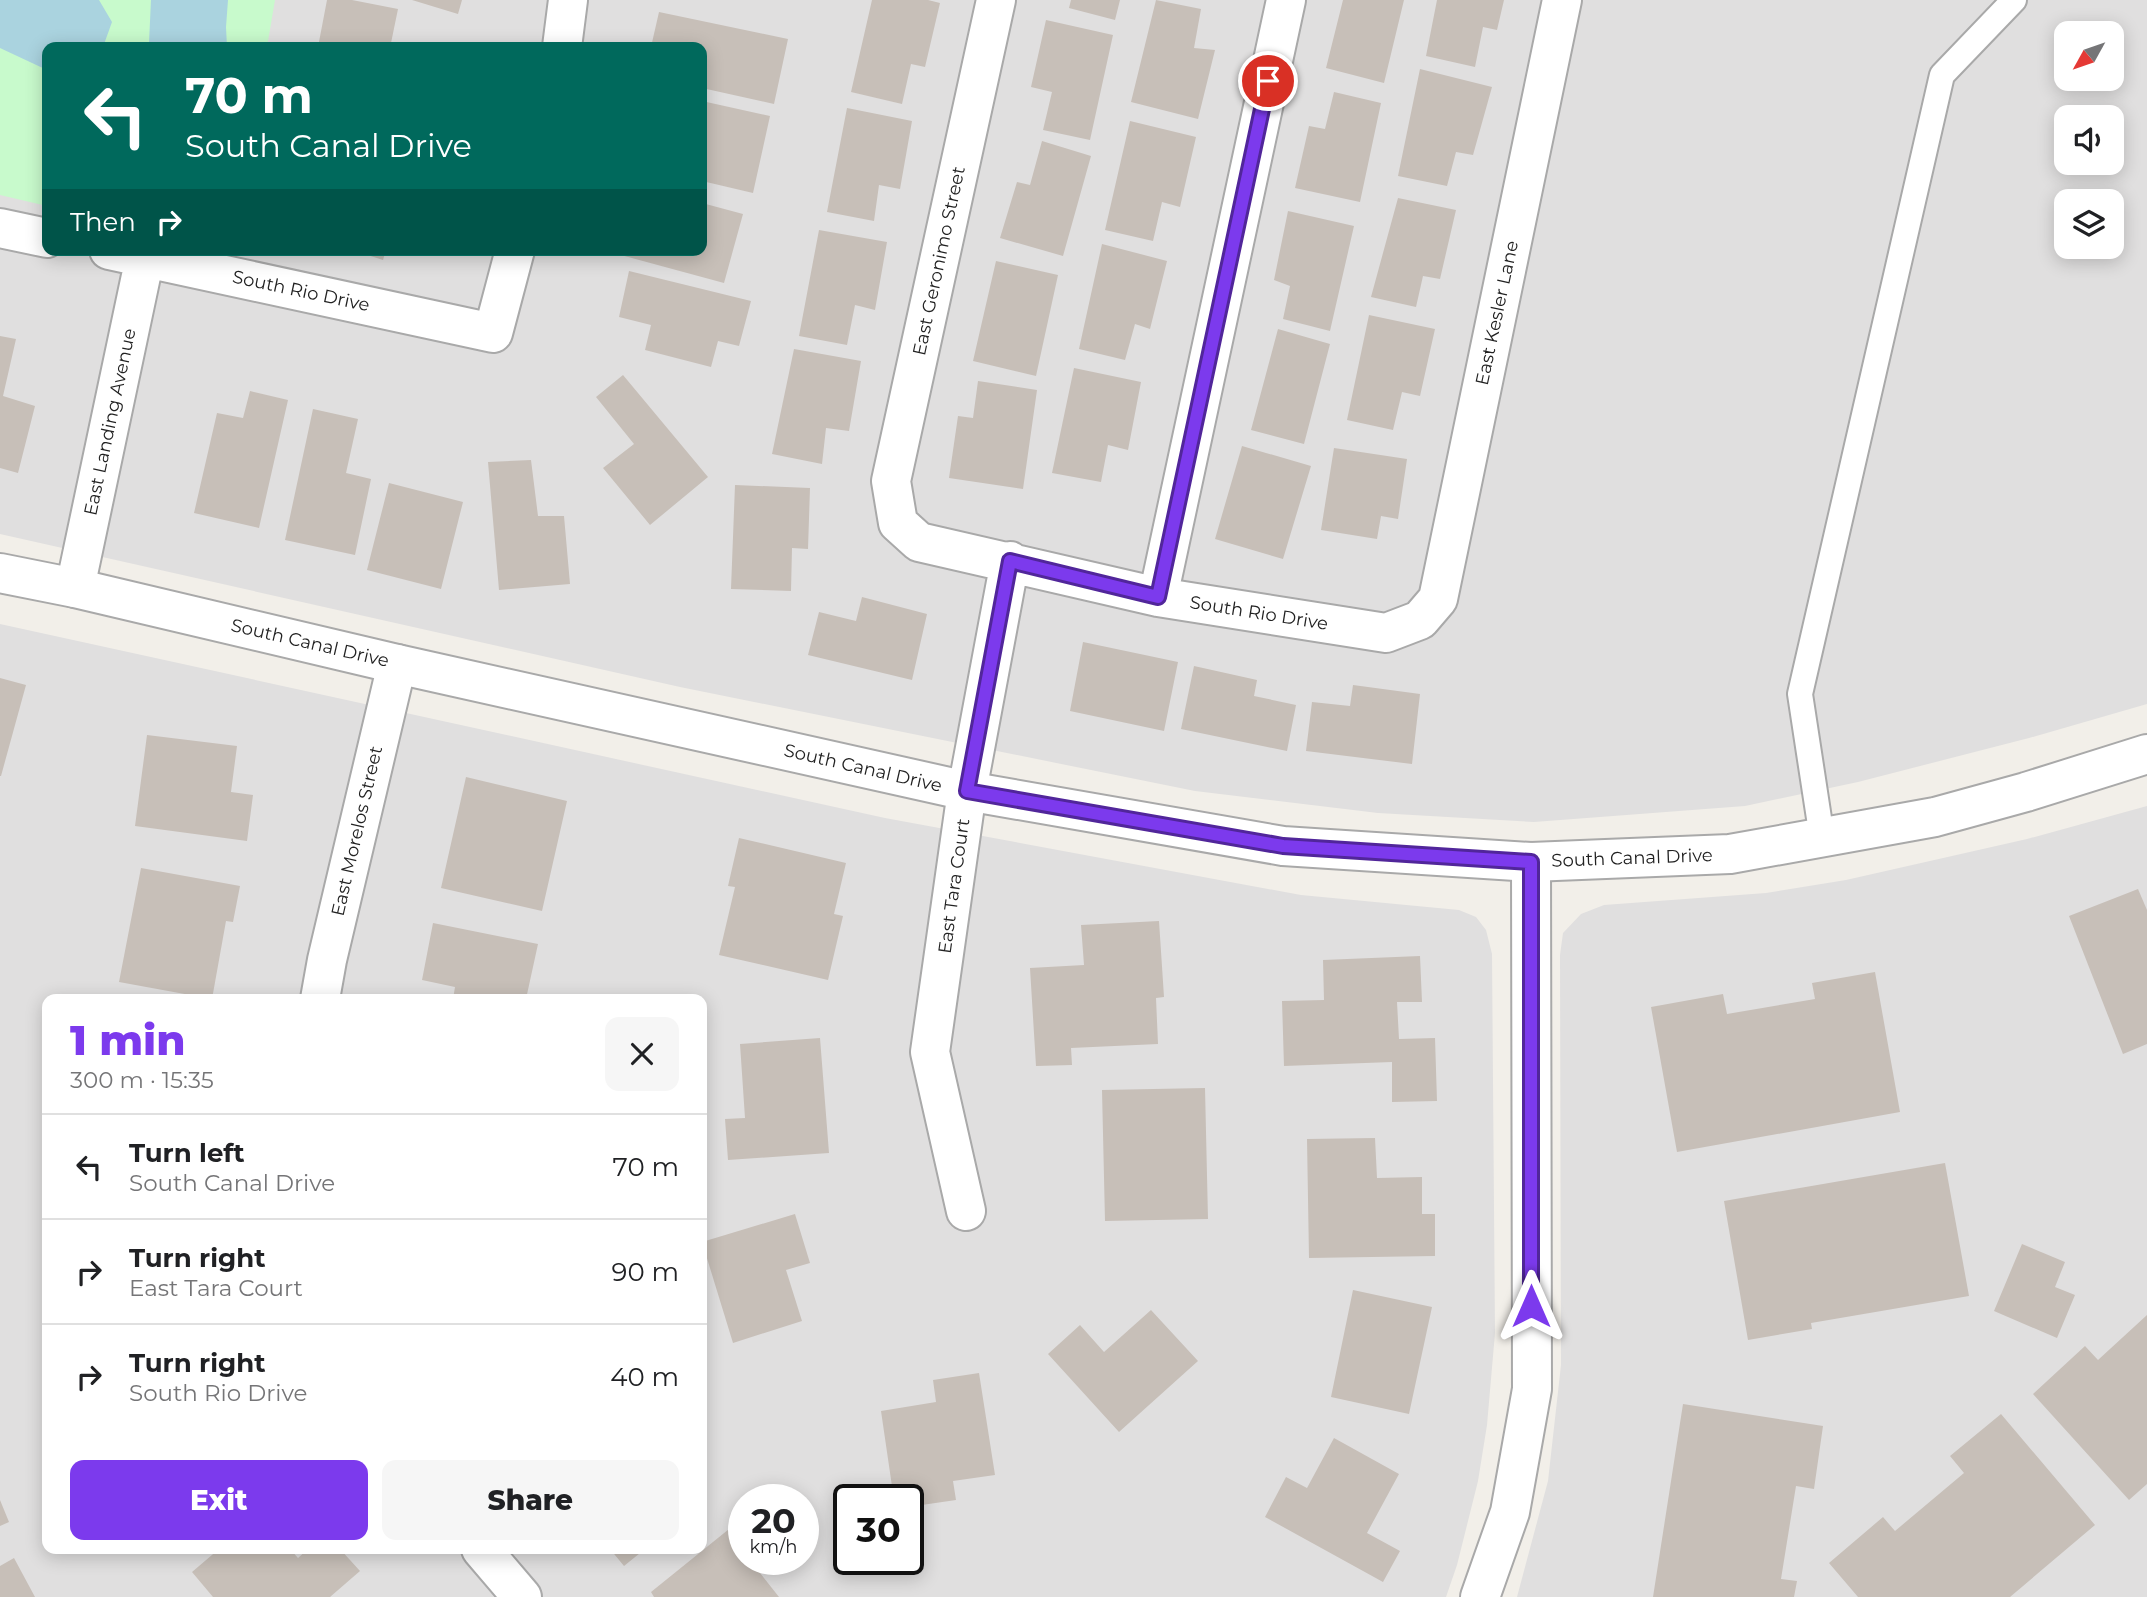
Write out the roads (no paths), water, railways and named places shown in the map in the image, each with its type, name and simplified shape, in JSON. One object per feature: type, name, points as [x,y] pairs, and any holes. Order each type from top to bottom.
[{"type":"street","points":[[563,42],[568,0]]},
{"type":"street","name":"East Geronimo Street","points":[[898,523],[891,481],[996,0]]},
{"type":"street","points":[[1158,597],[1286,0]]},
{"type":"street","name":"East Kesler Lane","points":[[1420,620],[1438,598],[1562,0]]},
{"type":"street","points":[[0,228],[42,237]]},
{"type":"street","name":"East Landing Avenue","points":[[75,587],[127,256]]},
{"type":"street","name":"South Rio Drive","points":[[136,256],[493,333],[513,256]]},
{"type":"street","name":"South Rio Drive","points":[[898,523],[919,542],[1158,597],[1385,633],[1420,620]]},
{"type":"street","name":"East Tara Court","points":[[966,1211],[930,1052],[967,791],[1010,561]]},
{"type":"street","name":"South Canal Drive","points":[[0,573],[75,587],[397,664],[967,791],[1283,846],[1531,862],[1730,854],[1948,813],[2147,754]]},
{"type":"street","name":"East Morelos Street","points":[[321,994],[397,664]]},
{"type":"street","points":[[1480,1597],[1510,1512],[1532,1389],[1531,862]]},
{"type":"street","points":[[485,1554],[522,1597]]},
{"type":"lane","points":[[1822,838],[1800,694],[1806,667],[1942,75],[2014,0]]},
{"type":"water","points":[[0,0],[99,0],[112,22],[105,42],[42,42],[42,68],[0,48]]},
{"type":"water","points":[[151,0],[228,0],[227,42],[149,42]]}]
